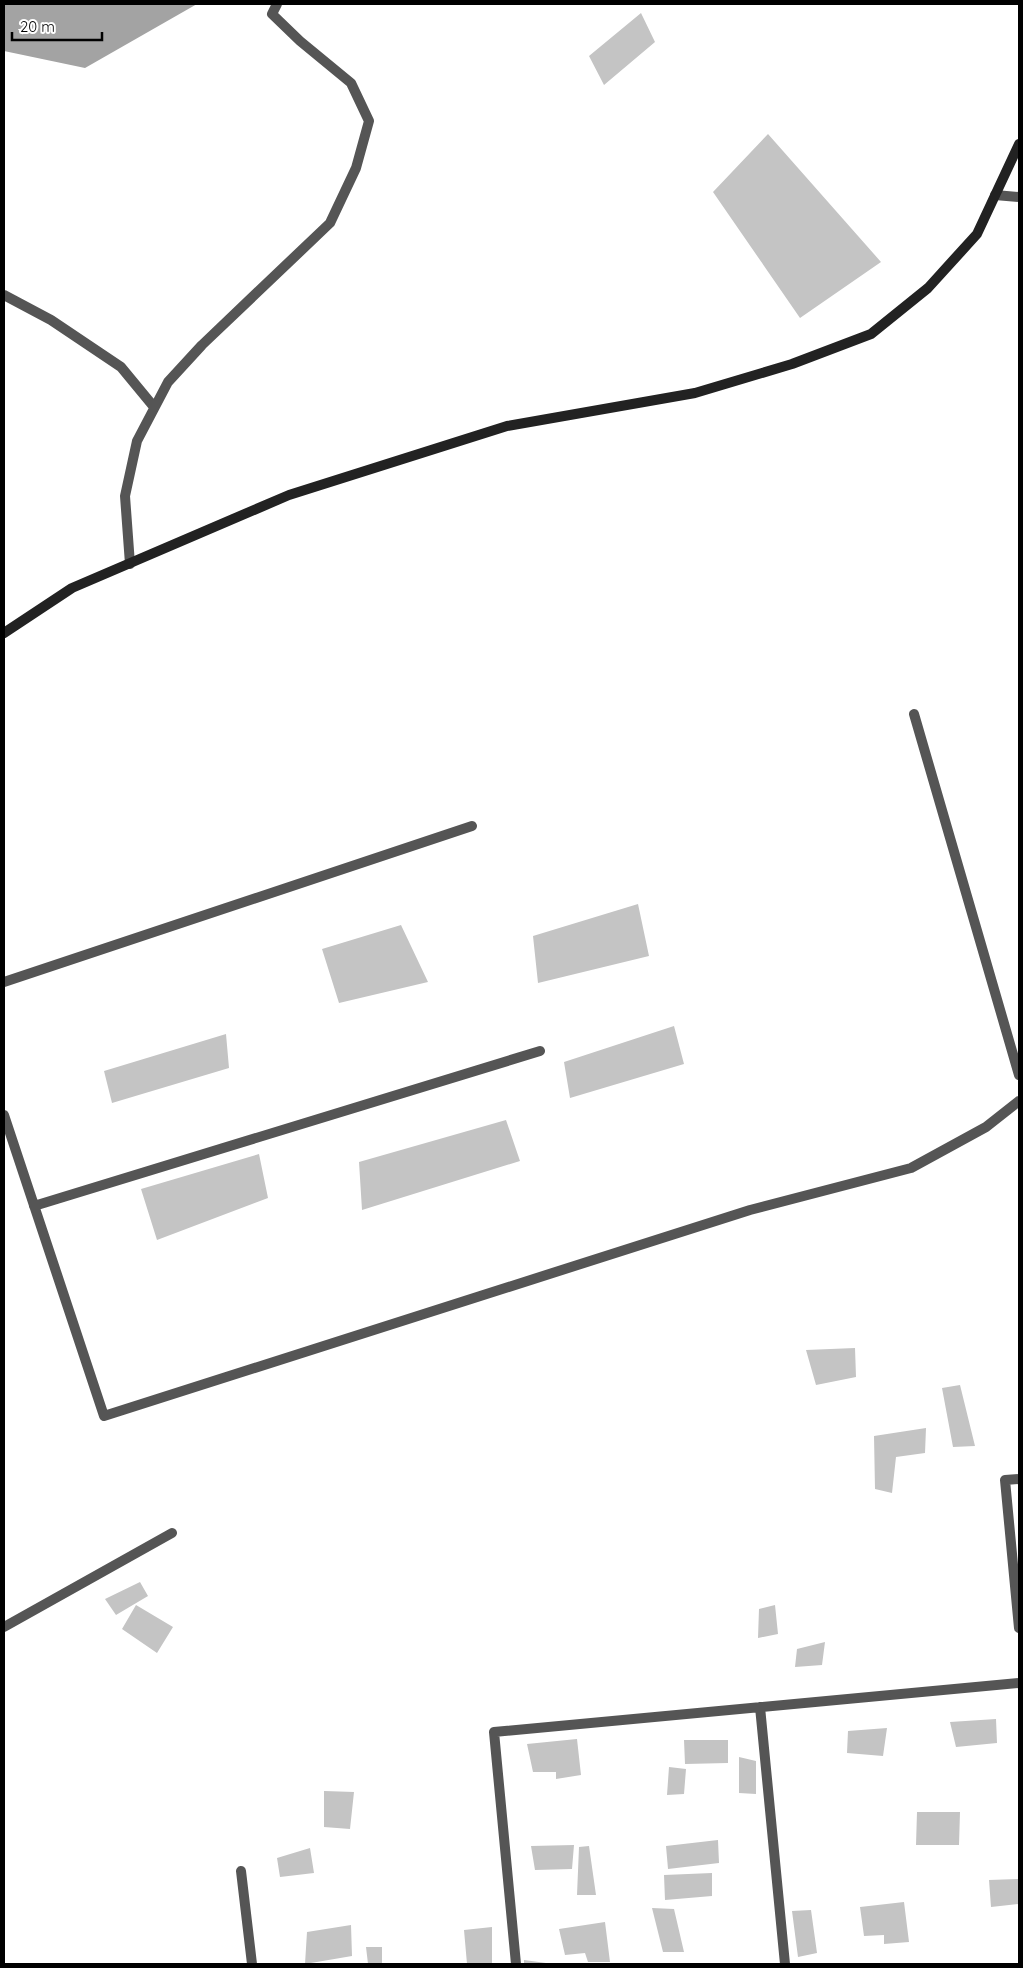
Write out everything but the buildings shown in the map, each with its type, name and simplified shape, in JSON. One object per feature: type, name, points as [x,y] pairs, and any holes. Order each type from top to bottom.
[{"type":"street","points":[[130,564],[125,496],[137,441],[168,382],[202,345],[330,223],[356,168],[369,121],[351,83],[300,41],[272,14],[277,4]]},
{"type":"street","points":[[4,633],[72,588],[289,495],[506,426],[695,393],[792,364],[871,334],[928,288],[977,234],[1019,144]]},
{"type":"street","points":[[996,195],[1019,197]]},
{"type":"street","points":[[4,295],[51,320],[121,367],[154,408]]},
{"type":"street","points":[[914,714],[1019,1075]]},
{"type":"street","points":[[4,982],[472,826]]},
{"type":"street","points":[[34,1206],[540,1051]]},
{"type":"street","points":[[4,1115],[104,1416],[750,1210],[910,1168],[986,1126],[1019,1101]]},
{"type":"street","points":[[1019,1479],[1005,1480],[1019,1628]]},
{"type":"street","points":[[4,1627],[172,1533]]},
{"type":"street","points":[[516,1964],[494,1732],[1019,1682]]},
{"type":"street","points":[[760,1707],[785,1964]]},
{"type":"street","points":[[242,1871],[252,1964]]},
{"type":"shaded area","points":[[4,4],[197,4],[85,68],[4,51]]}]
